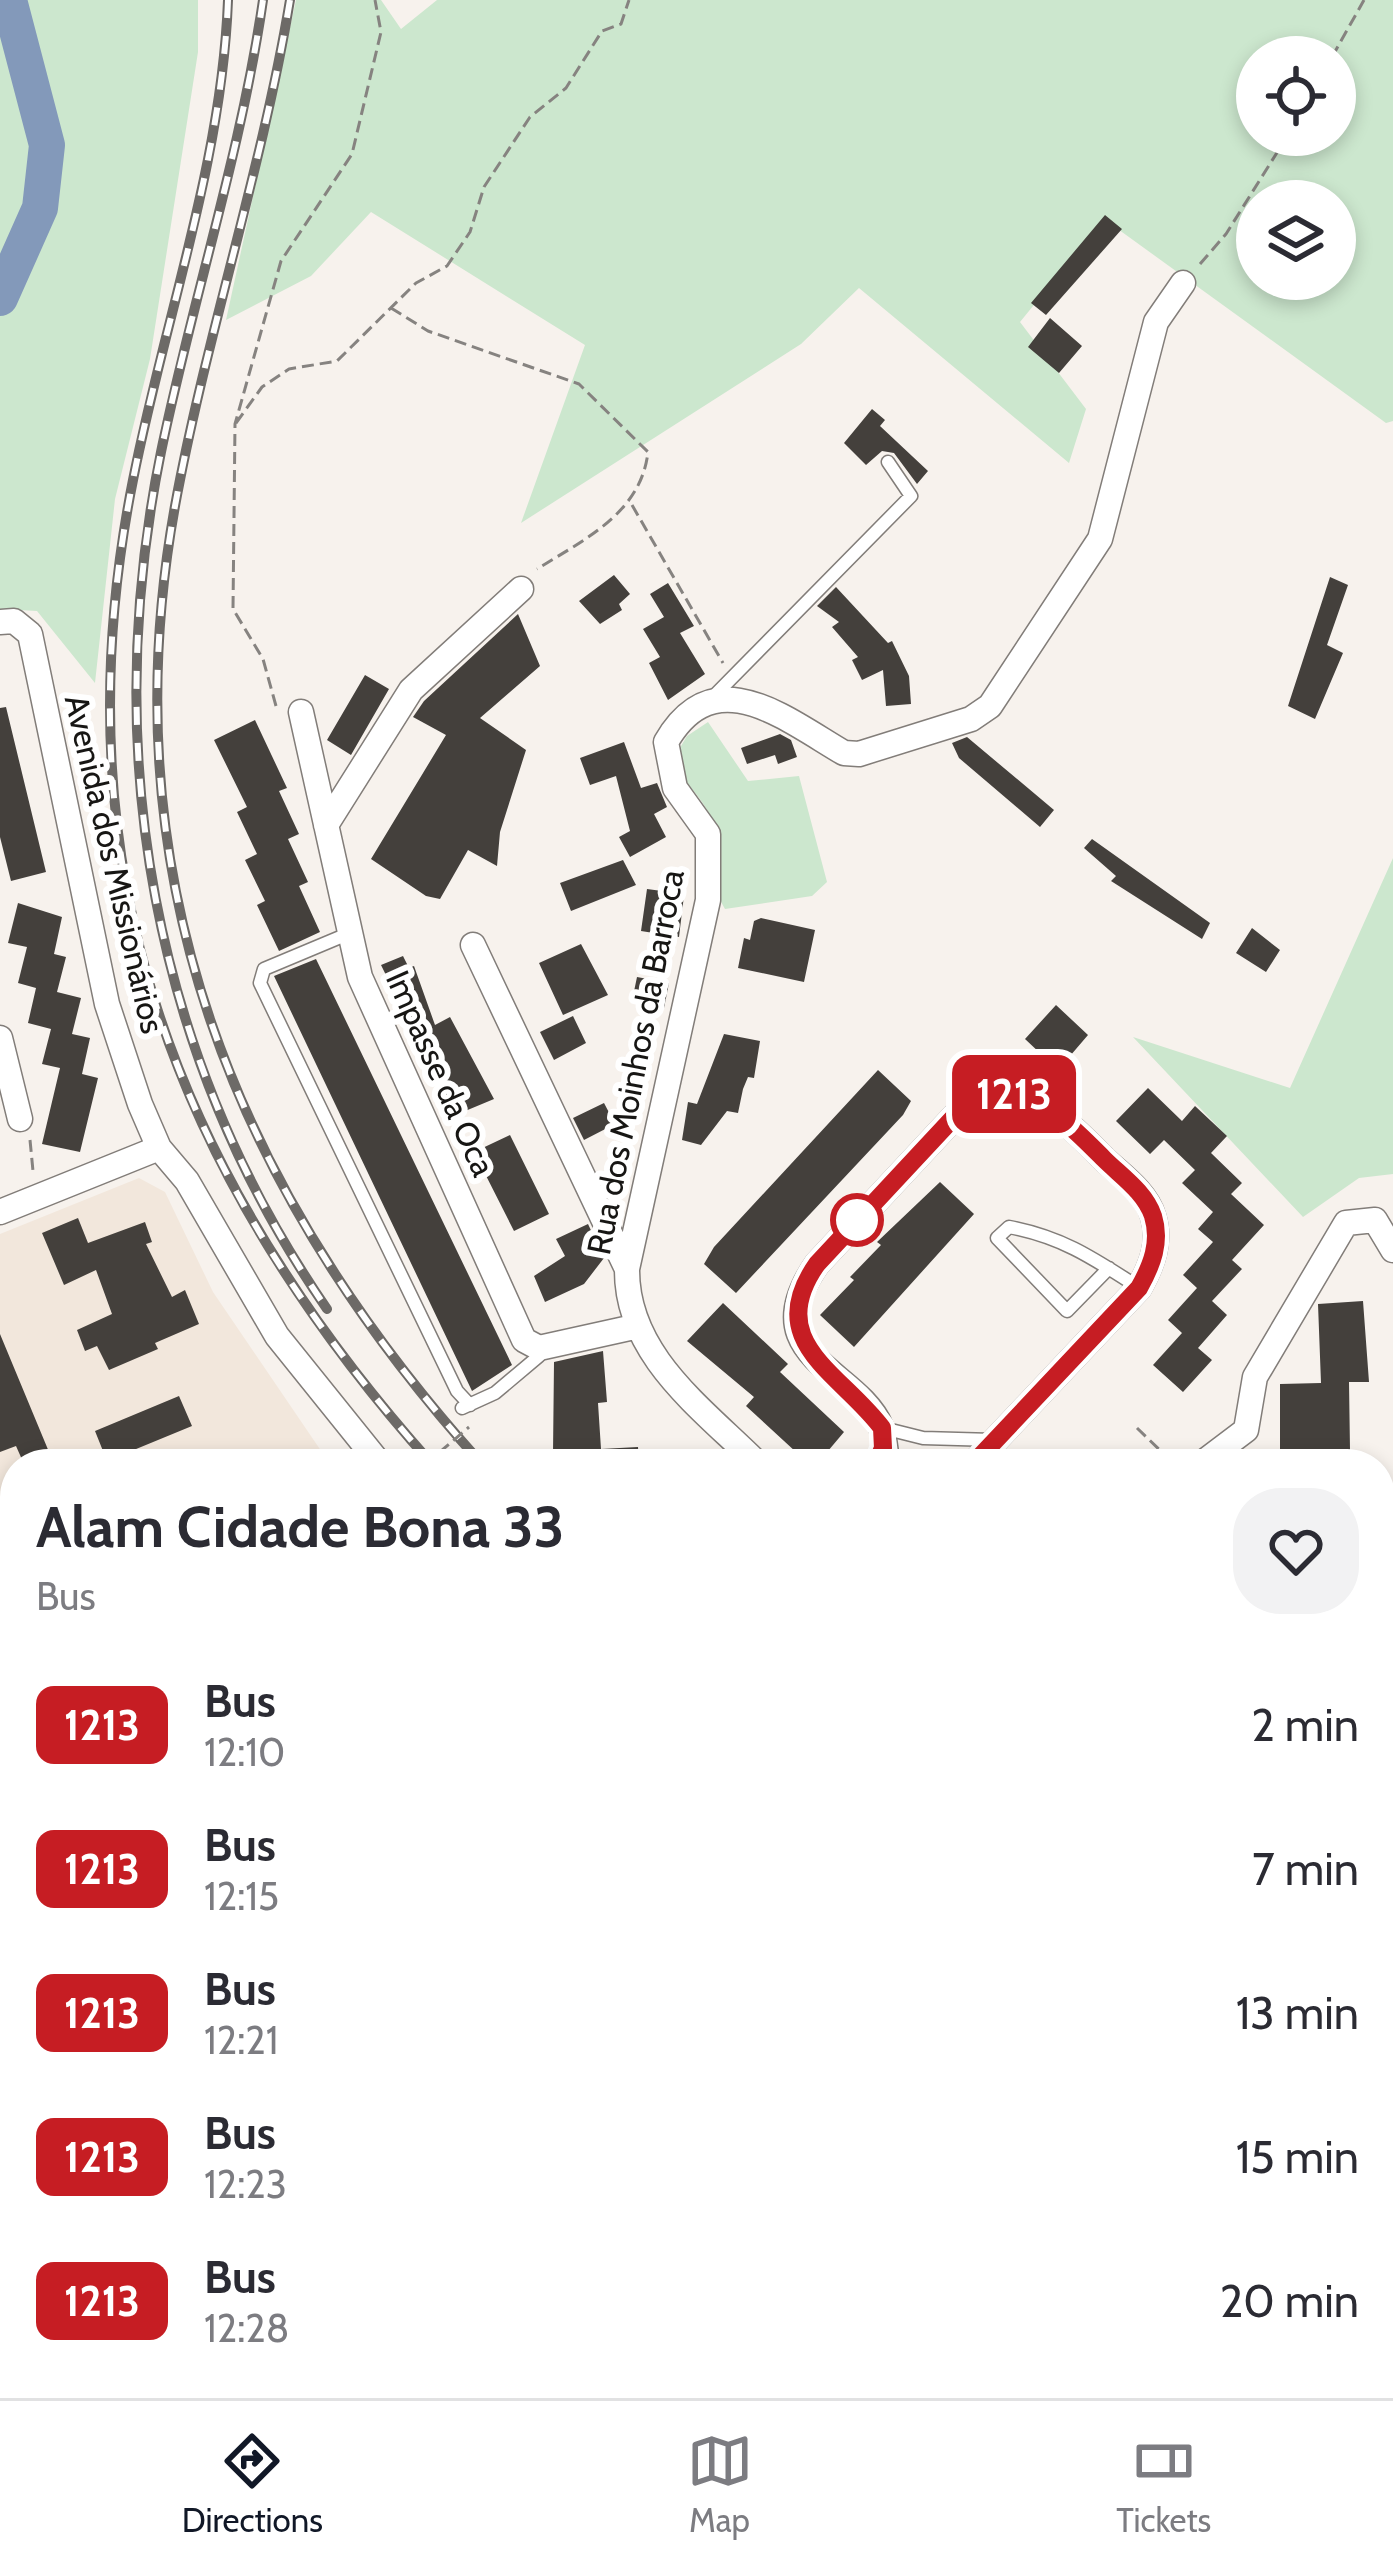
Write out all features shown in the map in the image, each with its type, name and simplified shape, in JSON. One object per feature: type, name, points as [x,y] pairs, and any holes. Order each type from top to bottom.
[{"type":"street","points":[[711,699],[758,703],[844,753],[860,754],[971,719],[990,706],[1100,539],[1156,322],[1183,283]]},
{"type":"street","points":[[326,825],[411,690],[521,589]]},
{"type":"street","name":"Avenida dos Missionários","points":[[0,622],[14,621],[30,634],[107,1004],[159,1148],[187,1181],[277,1336],[368,1449]]},
{"type":"street","name":"Rua dos Moinhos da Barroca","points":[[634,1327],[627,1269],[708,900],[707,834],[675,788],[666,742],[681,716],[711,699]]},
{"type":"street","name":"Impasse da Oca","points":[[302,712],[360,976],[524,1340],[539,1348]]},
{"type":"street","points":[[473,945],[627,1269]]},
{"type":"street","points":[[0,1038],[20,1118]]},
{"type":"street","points":[[880,1449],[807,1351],[799,1326],[801,1292],[817,1264],[969,1103],[1008,1093],[1042,1102],[1144,1197],[1156,1239],[1154,1256],[1139,1288],[987,1449]]},
{"type":"street","points":[[0,1212],[159,1148]]},
{"type":"street","points":[[1221,1449],[1246,1430],[1255,1377],[1346,1223],[1375,1220],[1393,1250]]},
{"type":"street","points":[[539,1348],[634,1327],[660,1366],[743,1449]]},
{"type":"lane","points":[[711,699],[911,496],[888,462]]},
{"type":"lane","points":[[350,933],[264,969],[260,983],[466,1406],[495,1393],[539,1357],[539,1348]]},
{"type":"lane","points":[[1109,1268],[1067,1311],[997,1238],[1009,1227],[1055,1235],[1109,1268],[1139,1288]]},
{"type":"lane","points":[[888,1449],[923,1438],[995,1440]]},
{"type":"path","points":[[302,712],[276,706],[263,659],[233,609],[235,424],[281,261],[352,154],[381,32],[375,0]]},
{"type":"path","points":[[235,424],[262,387],[289,369],[337,361],[416,283],[447,266],[470,232],[484,187],[530,117],[566,88],[602,31],[621,24],[629,0]]},
{"type":"path","points":[[1344,36],[1364,0]]},
{"type":"path","points":[[1183,283],[1226,233],[1275,156]]},
{"type":"path","points":[[390,307],[428,331],[579,384],[648,452],[645,478],[631,503],[526,576],[521,589]]},
{"type":"path","points":[[631,503],[731,678]]},
{"type":"path","points":[[20,1118],[30,1128],[30,1166],[44,1194]]},
{"type":"path","points":[[443,1449],[469,1427]]},
{"type":"path","points":[[1137,1428],[1159,1449]]},
{"type":"shaded area","points":[[139,1178],[165,1192],[213,1292],[320,1449],[0,1449],[0,1234]]},
{"type":"green space","points":[[0,0],[198,0],[198,52],[150,359],[115,499],[95,683],[37,611],[0,609]]},
{"type":"green space","points":[[296,0],[381,0],[401,29],[437,0],[1393,0],[1393,421],[1386,423],[1104,219],[1020,322],[1086,409],[1069,463],[859,288],[801,344],[521,523],[585,345],[371,212],[311,276],[226,320]]},
{"type":"green space","points":[[708,722],[748,781],[799,776],[827,882],[812,896],[725,909],[717,888],[712,823],[675,756],[687,736]]},
{"type":"green space","points":[[1393,858],[1393,1174],[1359,1178],[1303,1217],[1133,1037],[1290,1088]]},
{"type":"building","points":[[1105,215],[1122,229],[1046,315],[1031,303]]},
{"type":"building","points":[[1050,318],[1082,346],[1059,373],[1028,347]]},
{"type":"building","points":[[872,409],[885,420],[880,426],[928,471],[917,484],[894,453],[882,451],[866,465],[844,443]]},
{"type":"building","points":[[614,575],[630,594],[619,604],[622,610],[600,624],[579,601]]},
{"type":"building","points":[[1330,577],[1348,585],[1327,645],[1343,653],[1315,719],[1288,706]]},
{"type":"building","points":[[668,583],[694,626],[680,633],[705,674],[668,700],[649,663],[660,657],[643,629],[664,617],[650,594]]},
{"type":"building","points":[[836,587],[888,643],[892,641],[909,676],[911,704],[886,706],[883,670],[862,680],[852,660],[858,657],[832,627],[839,622],[817,606]]},
{"type":"building","points":[[518,614],[540,666],[480,718],[526,750],[500,832],[497,866],[468,850],[440,899],[426,896],[371,859],[446,735],[413,717],[424,701]]},
{"type":"building","points":[[365,675],[389,689],[351,755],[327,740]]},
{"type":"building","points":[[6,707],[46,872],[11,881],[0,837],[0,708]]},
{"type":"building","points":[[255,720],[287,788],[279,791],[299,834],[288,839],[308,882],[299,886],[320,932],[279,951],[257,905],[265,901],[245,860],[257,854],[237,812],[247,807],[214,740]]},
{"type":"building","points":[[780,734],[791,740],[797,757],[778,764],[775,755],[747,764],[741,748]]},
{"type":"building","points":[[967,737],[1054,810],[1040,827],[959,758],[952,743]]},
{"type":"building","points":[[624,742],[641,788],[657,783],[667,807],[654,814],[666,837],[630,857],[619,837],[630,831],[616,776],[590,785],[580,758]]},
{"type":"building","points":[[1092,839],[1210,923],[1202,939],[1111,881],[1116,876],[1084,848]]},
{"type":"building","points":[[623,860],[636,885],[571,911],[560,883]]},
{"type":"building","points":[[662,884],[685,887],[679,937],[641,931],[647,889],[662,891]]},
{"type":"building","points":[[18,903],[62,917],[54,954],[66,957],[57,992],[81,998],[72,1034],[90,1038],[82,1074],[98,1078],[80,1152],[42,1144],[60,1068],[42,1064],[51,1029],[28,1023],[36,988],[18,983],[27,947],[8,943]]},
{"type":"building","points":[[761,918],[815,930],[804,982],[738,968],[744,938],[750,940],[754,921]]},
{"type":"building","points":[[1252,928],[1280,950],[1266,972],[1236,953]]},
{"type":"building","points":[[581,944],[608,995],[563,1015],[539,963]]},
{"type":"building","points":[[403,956],[409,968],[414,966],[435,1025],[450,1017],[494,1099],[458,1114],[446,1097],[381,965]]},
{"type":"building","points":[[316,959],[512,1365],[472,1391],[274,976]]},
{"type":"building","points":[[637,977],[669,983],[664,1008],[632,1001]]},
{"type":"building","points":[[1056,1005],[1088,1035],[1058,1070],[1025,1039]]},
{"type":"building","points":[[573,1016],[586,1043],[554,1060],[540,1032]]},
{"type":"building","points":[[724,1034],[760,1041],[754,1078],[748,1077],[738,1113],[727,1111],[701,1145],[682,1140],[688,1102],[697,1104]]},
{"type":"building","points":[[878,1070],[911,1101],[903,1115],[736,1293],[704,1264],[714,1247]]},
{"type":"building","points":[[1148,1088],[1182,1121],[1195,1106],[1227,1136],[1211,1153],[1242,1183],[1231,1194],[1264,1225],[1232,1260],[1242,1269],[1212,1301],[1227,1315],[1198,1348],[1212,1360],[1183,1392],[1153,1365],[1182,1333],[1168,1320],[1197,1288],[1183,1275],[1213,1242],[1198,1229],[1213,1212],[1182,1183],[1195,1170],[1164,1140],[1150,1154],[1116,1121]]},
{"type":"building","points":[[604,1103],[615,1124],[584,1140],[573,1118]]},
{"type":"building","points":[[510,1135],[549,1214],[514,1231],[474,1152]]},
{"type":"building","points":[[940,1182],[974,1214],[854,1347],[820,1315],[854,1280],[850,1277],[881,1245],[877,1242]]},
{"type":"building","points":[[78,1218],[88,1243],[145,1222],[152,1242],[146,1244],[172,1297],[185,1290],[199,1324],[155,1343],[158,1349],[109,1370],[97,1346],[85,1351],[77,1330],[112,1314],[96,1270],[64,1285],[42,1233]]},
{"type":"building","points":[[588,1224],[604,1258],[584,1284],[545,1302],[534,1276],[565,1256],[556,1239]]},
{"type":"building","points":[[1363,1301],[1369,1382],[1349,1382],[1350,1449],[1280,1449],[1280,1384],[1321,1383],[1318,1304]]},
{"type":"building","points":[[723,1303],[788,1364],[780,1372],[844,1432],[830,1449],[793,1449],[746,1406],[754,1397],[687,1341]]},
{"type":"building","points":[[0,1334],[48,1449],[0,1449]]},
{"type":"building","points":[[603,1351],[607,1402],[598,1403],[601,1449],[553,1449],[554,1362]]},
{"type":"building","points":[[179,1396],[192,1426],[136,1449],[102,1449],[95,1431]]},
{"type":"waterway","points":[[0,298],[40,208],[47,145],[9,0]]},
{"type":"railway","points":[[228,0],[215,121],[133,480],[113,622],[111,757],[126,885],[157,1009],[204,1128],[266,1243],[342,1355],[420,1449]]},
{"type":"railway","points":[[263,0],[242,114],[173,395],[143,565],[137,677],[141,788],[156,898],[181,1006],[219,1110],[267,1212],[327,1309]]},
{"type":"railway","points":[[290,0],[265,127],[175,506],[159,642],[160,774],[178,900],[211,1021],[259,1138],[320,1251],[395,1359],[470,1449]]},
{"type":"bus line","name":"1213","points":[[883,1449],[882,1428],[872,1414],[807,1351],[799,1326],[801,1292],[817,1264],[955,1116],[969,1103],[1008,1093],[1056,1111],[1144,1197],[1156,1239],[1154,1256],[1139,1288],[987,1449]]}]
